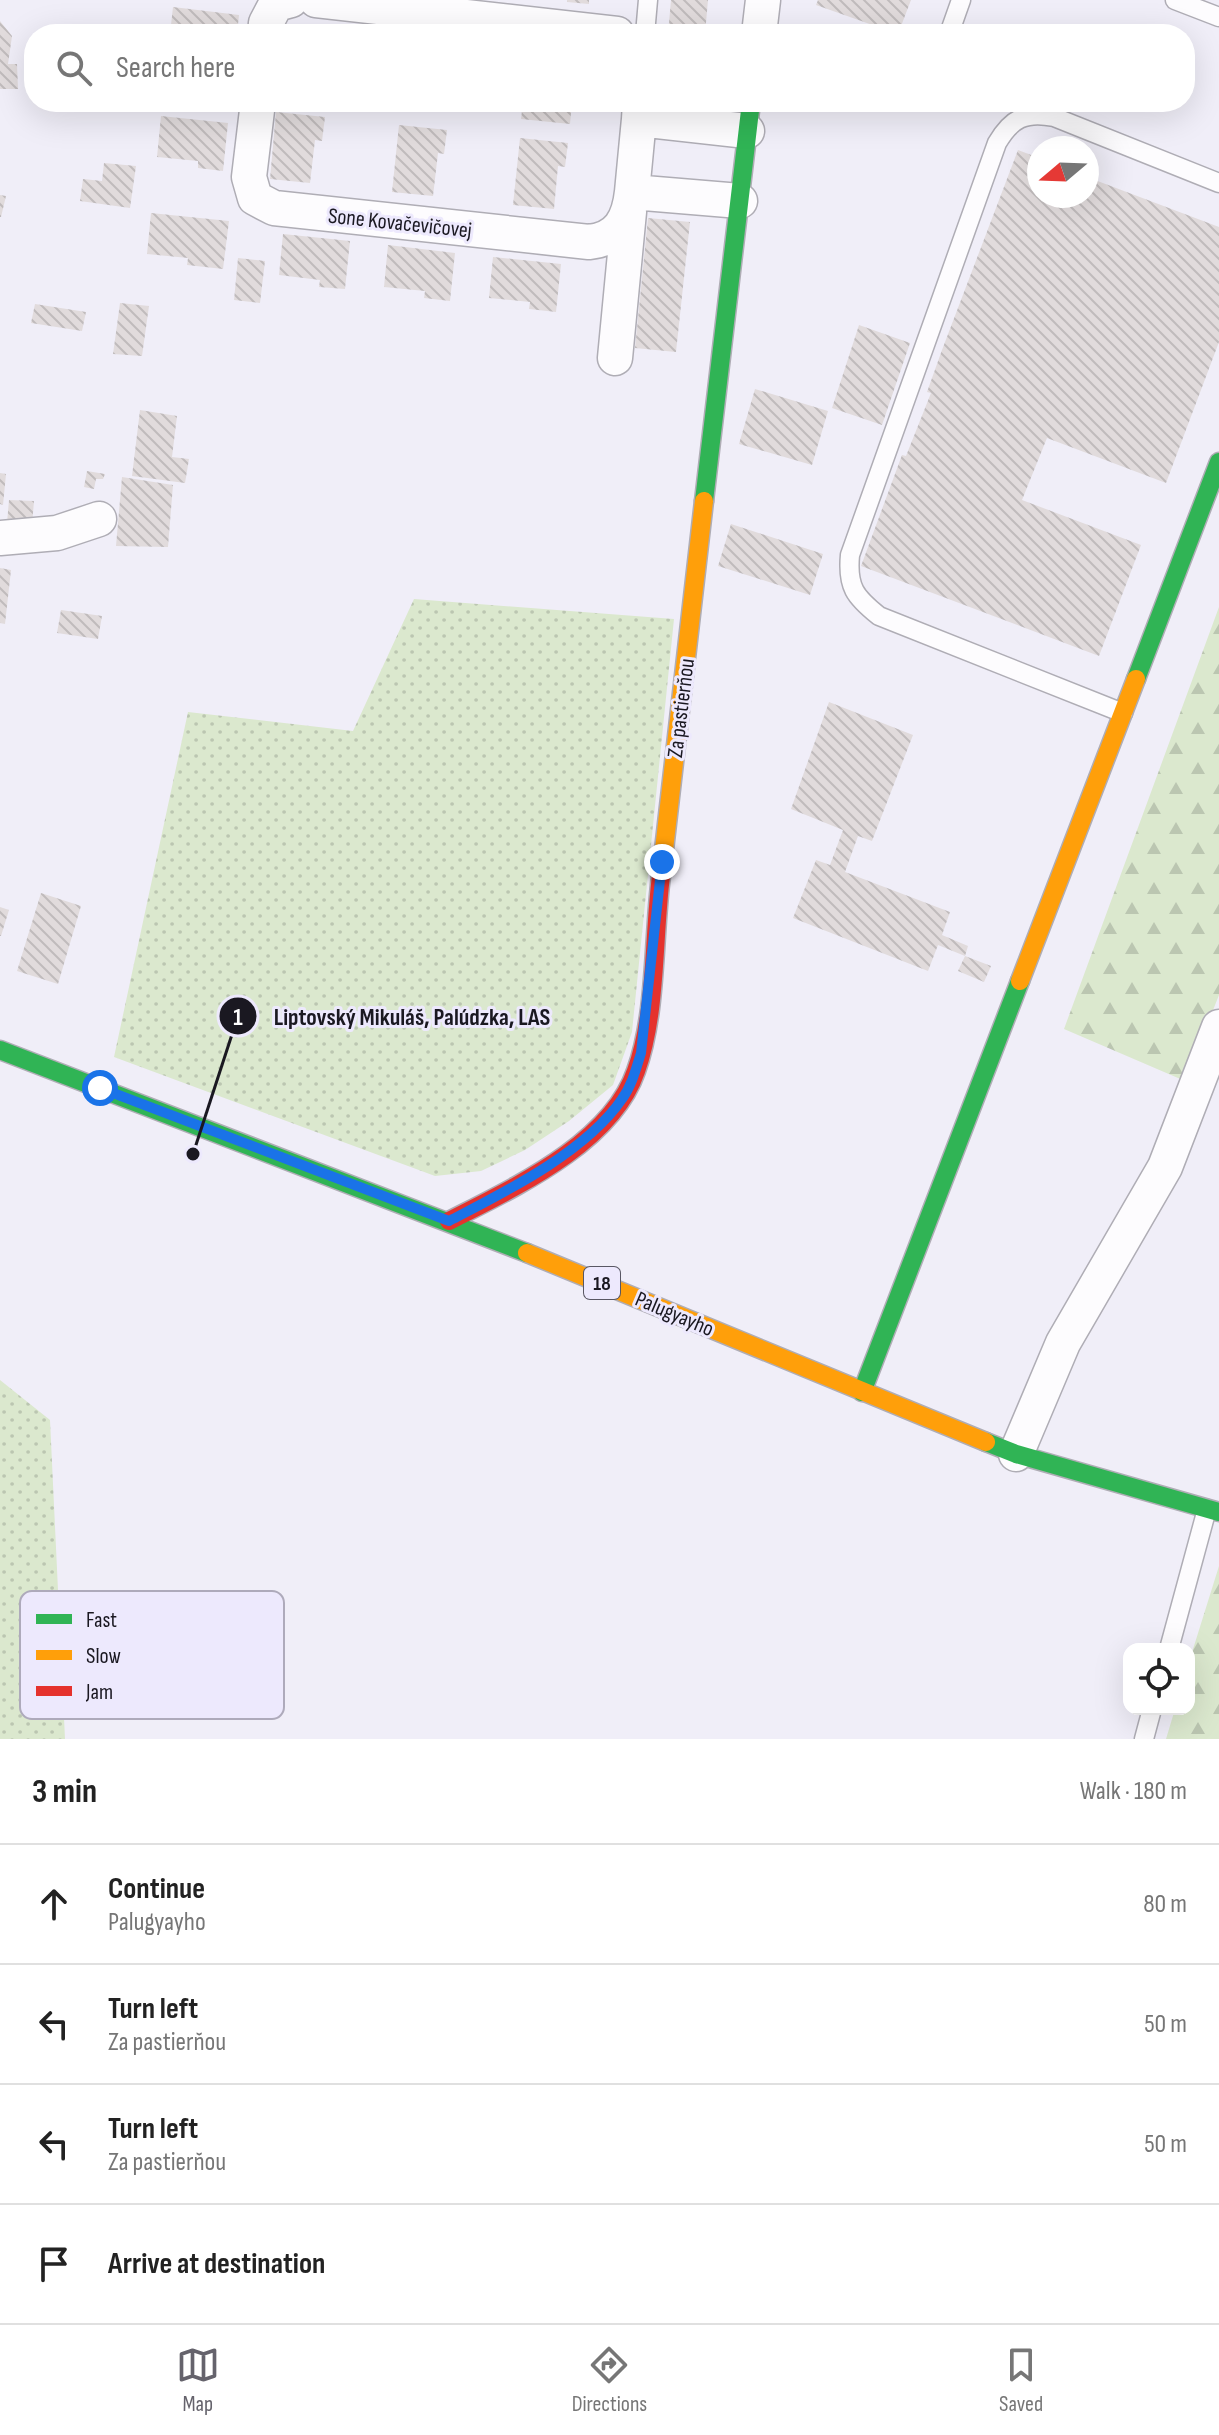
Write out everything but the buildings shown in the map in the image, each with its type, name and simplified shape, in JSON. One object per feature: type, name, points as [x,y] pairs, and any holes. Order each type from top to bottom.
[{"type":"street","points":[[266,24],[276,4],[291,0]]},
{"type":"street","points":[[316,0],[528,24]]},
{"type":"street","points":[[760,24],[763,0]]},
{"type":"street","name":"Sone Kovačevičovej","points":[[257,112],[249,177],[255,198],[274,208],[589,242],[601,241],[618,233],[631,202]]},
{"type":"street","points":[[615,358],[639,112]]},
{"type":"street","points":[[657,112],[749,117]]},
{"type":"street","name":"Za pastierňou","points":[[449,1221],[518,1186],[566,1153],[607,1118],[622,1100],[635,1073],[647,1007],[749,117]]},
{"type":"street","points":[[631,202],[740,201]]},
{"type":"street","points":[[862,1392],[1219,462]]},
{"type":"street","points":[[0,538],[69,531],[99,519]]},
{"type":"street","points":[[1016,1454],[1063,1343],[1165,1167],[1219,1027]]},
{"type":"street","name":"Palugyayho","points":[[0,1050],[449,1221],[1016,1454],[1213,1510]]},
{"type":"lane","points":[[646,24],[648,0]]},
{"type":"lane","points":[[953,24],[961,0]]},
{"type":"lane","points":[[1175,0],[1219,17]]},
{"type":"lane","points":[[1123,713],[879,616],[853,591],[848,573],[850,555],[991,158],[1006,128],[1020,116],[1037,113],[1054,117],[1219,183]]},
{"type":"lane","points":[[1171,1643],[1213,1510]]},
{"type":"lane","points":[[1144,1739],[1150,1715]]},
{"type":"green space","points":[[414,599],[674,619],[632,1032],[613,1085],[569,1121],[525,1150],[481,1171],[435,1176],[114,1057],[188,712],[353,731]]},
{"type":"green space","points":[[1219,607],[1219,995],[1185,1081],[1064,1029]]},
{"type":"green space","points":[[0,1380],[50,1420],[58,1591],[20,1591],[20,1719],[64,1719],[65,1739],[0,1739]]},
{"type":"green space","points":[[1219,1566],[1219,1739],[1166,1739],[1173,1715],[1195,1715],[1195,1643]]},
{"type":"traffic: fast","points":[[704,501],[750,112]]},
{"type":"traffic: fast","points":[[1136,679],[1219,462]]},
{"type":"traffic: fast","points":[[862,1392],[1020,981]]},
{"type":"traffic: fast","points":[[0,1050],[527,1253]]},
{"type":"traffic: fast","points":[[986,1442],[1016,1454],[1219,1512]]},
{"type":"traffic: slow","points":[[661,876],[704,501]]},
{"type":"traffic: slow","points":[[1020,981],[1136,679]]},
{"type":"traffic: slow","points":[[527,1253],[986,1442]]},
{"type":"traffic: jam","points":[[449,1221],[557,1161],[605,1121],[623,1097],[636,1071],[648,1025],[661,876]]},
{"type":"place","name":"Liptovský Mikuláš, Palúdzka, LAS","points":[[193,1154]]},
{"type":"route","points":[[100,1088],[449,1221],[518,1186],[566,1153],[607,1118],[622,1100],[641,1053],[662,862]]}]
